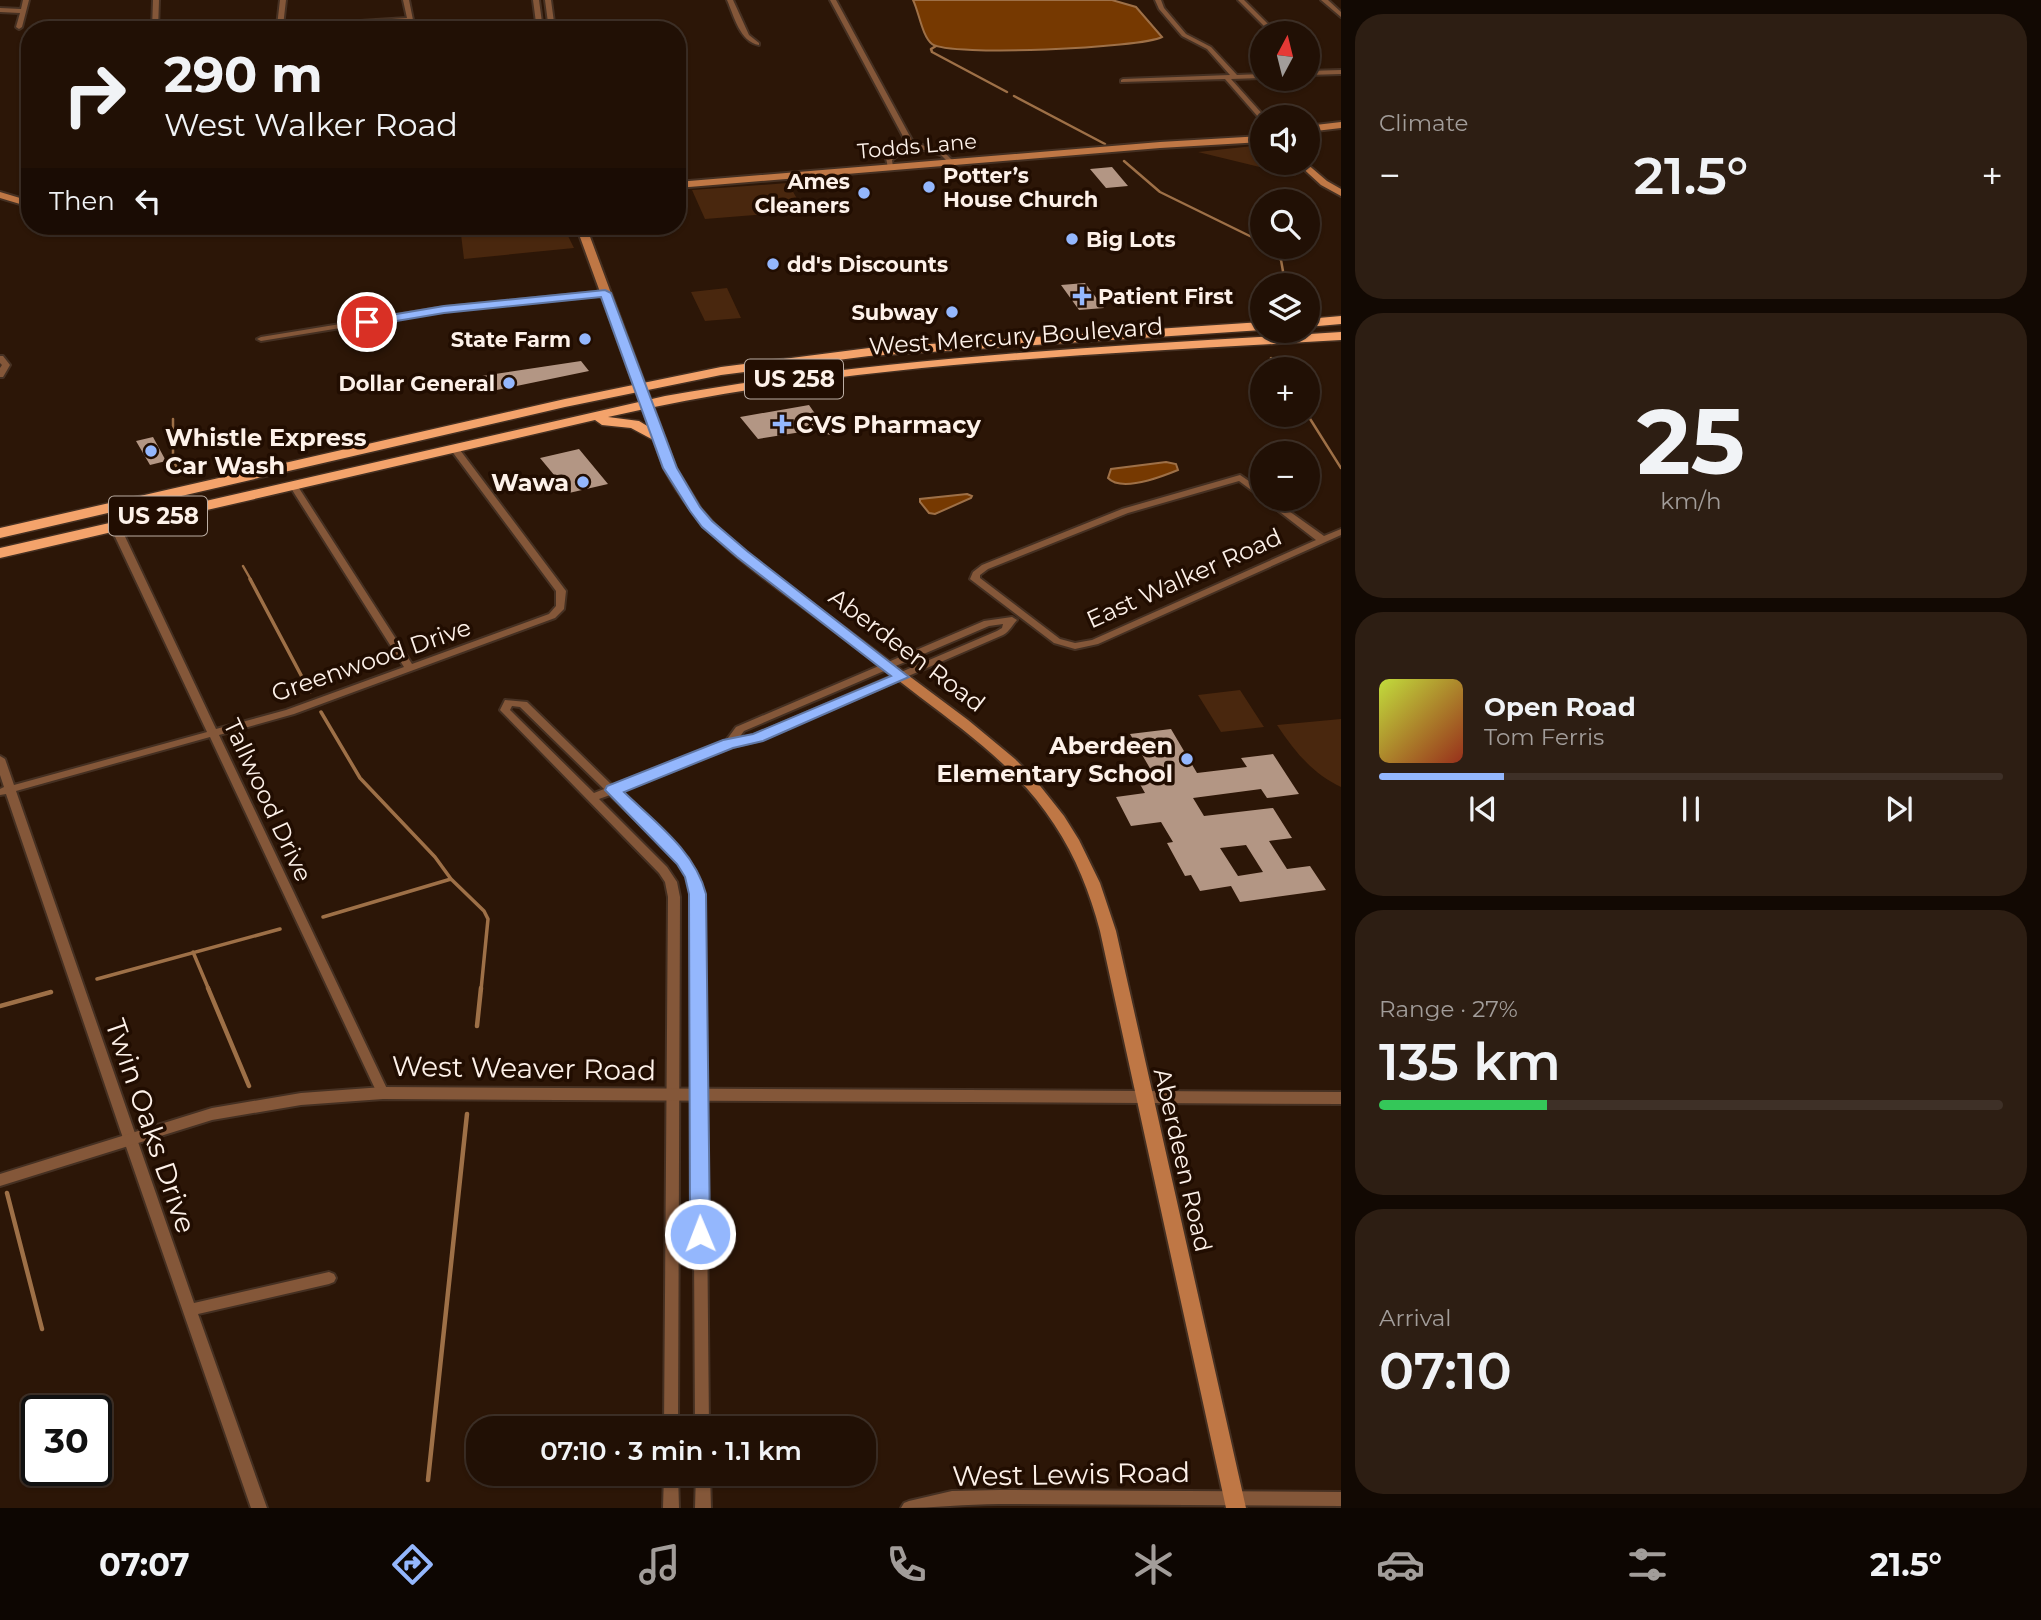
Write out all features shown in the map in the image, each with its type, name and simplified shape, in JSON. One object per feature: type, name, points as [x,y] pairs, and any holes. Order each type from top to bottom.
[{"type":"highway","points":[[1320,322],[1341,320]]},
{"type":"highway","name":"West Mercury Boulevard","points":[[0,533],[640,386],[755,366],[858,354],[1250,327]]},
{"type":"highway","name":"West Mercury Boulevard","points":[[0,553],[647,404],[750,385],[860,370],[1341,336]]},
{"type":"highway","points":[[564,423],[626,422],[659,439]]},
{"type":"main road","points":[[1320,127],[1341,125]]},
{"type":"main road","name":"Todds Lane","points":[[1160,145],[1250,133]]},
{"type":"main road","points":[[1320,135],[1341,133]]},
{"type":"main road","name":"Todds Lane","points":[[686,184],[1250,140]]},
{"type":"main road","points":[[1315,175],[1341,193]]},
{"type":"main road","points":[[0,195],[21,201]]},
{"type":"main road","name":"Aberdeen Road","points":[[584,235],[679,487],[707,524],[1010,762],[1049,803],[1071,835],[1100,901],[1235,1503]]},
{"type":"street","points":[[19,27],[26,0]]},
{"type":"street","points":[[155,21],[156,0]]},
{"type":"street","points":[[281,21],[284,0]]},
{"type":"street","points":[[394,21],[410,20],[406,0]]},
{"type":"street","points":[[536,0],[539,21]]},
{"type":"street","points":[[548,0],[551,21]]},
{"type":"street","points":[[730,0],[746,36],[757,44]]},
{"type":"street","points":[[833,0],[910,143],[943,154],[951,162]]},
{"type":"street","points":[[1158,0],[1161,9],[1184,35],[1209,48],[1235,77]]},
{"type":"street","points":[[1241,0],[1262,21]]},
{"type":"street","points":[[1324,0],[1341,15]]},
{"type":"street","points":[[0,10],[23,11]]},
{"type":"street","points":[[1320,71],[1341,72]]},
{"type":"street","points":[[1123,81],[1250,76]]},
{"type":"street","points":[[1226,78],[1250,105]]},
{"type":"street","points":[[890,167],[888,159],[910,143]]},
{"type":"street","points":[[261,340],[444,309],[605,293]]},
{"type":"street","points":[[0,358],[6,365],[0,374]]},
{"type":"street","name":"Greenwood Drive","points":[[6,791],[290,712],[545,620],[557,612],[562,601],[558,586],[454,448]]},
{"type":"street","name":"East Walker Road","points":[[1250,486],[1240,478],[1103,519],[985,567],[976,574],[975,579],[980,586],[1061,643],[1086,645],[1341,532]]},
{"type":"street","points":[[293,485],[410,669]]},
{"type":"street","points":[[1283,511],[1323,540]]},
{"type":"street","name":"Tallwood Drive","points":[[115,526],[383,1093]]},
{"type":"street","points":[[729,744],[740,729],[886,665],[987,623],[1008,622],[1022,616]]},
{"type":"street","points":[[592,798],[729,744],[757,737],[902,677],[1000,633],[1006,629],[1008,622]]},
{"type":"street","points":[[671,1416],[674,897],[671,882],[663,870],[505,710],[506,704],[513,702],[523,704],[684,861],[698,894],[702,1416]]},
{"type":"street","name":"Twin Oaks Drive","points":[[0,759],[6,791],[258,1508]]},
{"type":"street","name":"West Weaver Road","points":[[0,1180],[212,1114],[301,1099],[383,1093],[1341,1098]]},
{"type":"street","points":[[189,1310],[329,1278]]},
{"type":"street","points":[[671,1486],[671,1508]]},
{"type":"street","points":[[703,1486],[703,1508]]},
{"type":"street","name":"West Lewis Road","points":[[909,1508],[953,1498],[1235,1503],[1341,1499]]},
{"type":"shaded area","points":[[913,0],[1112,0],[1136,7],[1162,37],[1120,45],[1046,49],[946,48],[932,44],[929,40]]},
{"type":"shaded area","points":[[1250,146],[1250,165],[1198,152]]},
{"type":"shaded area","points":[[788,183],[804,211],[705,219],[692,190]]},
{"type":"shaded area","points":[[461,235],[568,235],[574,248],[464,259]]},
{"type":"shaded area","points":[[727,288],[741,318],[705,321],[691,292]]},
{"type":"shaded area","points":[[1166,462],[1176,464],[1178,470],[1131,483],[1122,484],[1108,478],[1111,469]]},
{"type":"shaded area","points":[[967,494],[972,496],[971,498],[935,514],[929,513],[920,502],[920,499]]},
{"type":"shaded area","points":[[1240,690],[1264,727],[1221,732],[1198,695]]},
{"type":"shaded area","points":[[1341,719],[1341,787],[1305,761],[1277,725]]},
{"type":"building","points":[[1112,167],[1128,186],[1106,188],[1090,169]]},
{"type":"building","name":"Patient First","points":[[1085,283],[1104,308],[1079,310],[1061,285]]},
{"type":"building","name":"Dollar General","points":[[581,361],[589,371],[492,391],[482,376]]},
{"type":"building","name":"CVS Pharmacy","points":[[809,405],[830,435],[814,430],[758,439],[740,417]]},
{"type":"building","name":"Whistle Express Car Wash","points":[[153,437],[166,461],[150,465],[136,441]]},
{"type":"building","points":[[579,449],[608,484],[569,493],[540,458]]},
{"type":"building","name":"Aberdeen Elementary School","points":[[1171,729],[1197,773],[1247,767],[1241,758],[1273,754],[1299,794],[1267,798],[1261,789],[1193,798],[1204,816],[1273,808],[1292,838],[1269,841],[1287,869],[1310,866],[1326,890],[1240,902],[1231,886],[1200,891],[1191,875],[1185,876],[1167,843],[1173,842],[1161,822],[1131,826],[1116,797],[1145,793],[1137,779],[1155,777],[1130,734]],"holes":[[[1246,845],[1263,872],[1238,876],[1220,848]]]},
{"type":"waterway","points":[[936,46],[931,49],[932,52],[1007,92]]},
{"type":"waterway","points":[[1014,96],[1105,144]]},
{"type":"waterway","points":[[1124,161],[1160,192],[1250,236]]},
{"type":"waterway","points":[[1280,259],[1283,273]]},
{"type":"waterway","points":[[173,419],[173,459],[180,475]]},
{"type":"waterway","points":[[1315,427],[1341,468]]},
{"type":"waterway","points":[[243,566],[251,580]]},
{"type":"waterway","points":[[250,579],[310,692]]},
{"type":"waterway","points":[[321,712],[360,778],[435,857],[451,879]]},
{"type":"waterway","points":[[323,917],[451,879]]},
{"type":"waterway","points":[[451,879],[484,911],[488,919],[481,990]]},
{"type":"waterway","points":[[193,953],[280,929]]},
{"type":"waterway","points":[[97,979],[193,953]]},
{"type":"waterway","points":[[193,953],[209,990]]},
{"type":"waterway","points":[[208,988],[249,1086]]},
{"type":"waterway","points":[[477,1026],[481,988]]},
{"type":"waterway","points":[[0,1006],[51,992]]},
{"type":"waterway","points":[[428,1480],[467,1114]]},
{"type":"waterway","points":[[7,1193],[42,1329]]},
{"type":"place","name":"Potter’s House Church","points":[[929,187]]},
{"type":"place","name":"Ames Cleaners","points":[[864,193]]},
{"type":"place","name":"Big Lots","points":[[1072,239]]},
{"type":"place","name":"dd's Discounts","points":[[773,264]]},
{"type":"place","name":"Patient First","points":[[1082,296]]},
{"type":"place","name":"Subway","points":[[952,312]]},
{"type":"place","name":"State Farm","points":[[585,339]]},
{"type":"place","name":"Dollar General","points":[[509,383]]},
{"type":"place","name":"CVS Pharmacy","points":[[782,424]]},
{"type":"place","name":"Whistle Express Car Wash","points":[[151,451]]},
{"type":"place","name":"Wawa","points":[[583,482]]},
{"type":"place","name":"Aberdeen Elementary School","points":[[1187,759]]},
{"type":"route","points":[[367,322],[444,309],[605,293],[670,468],[694,509],[722,538],[902,677],[757,737],[729,744],[613,790],[684,861],[698,894],[700,1234]]}]
